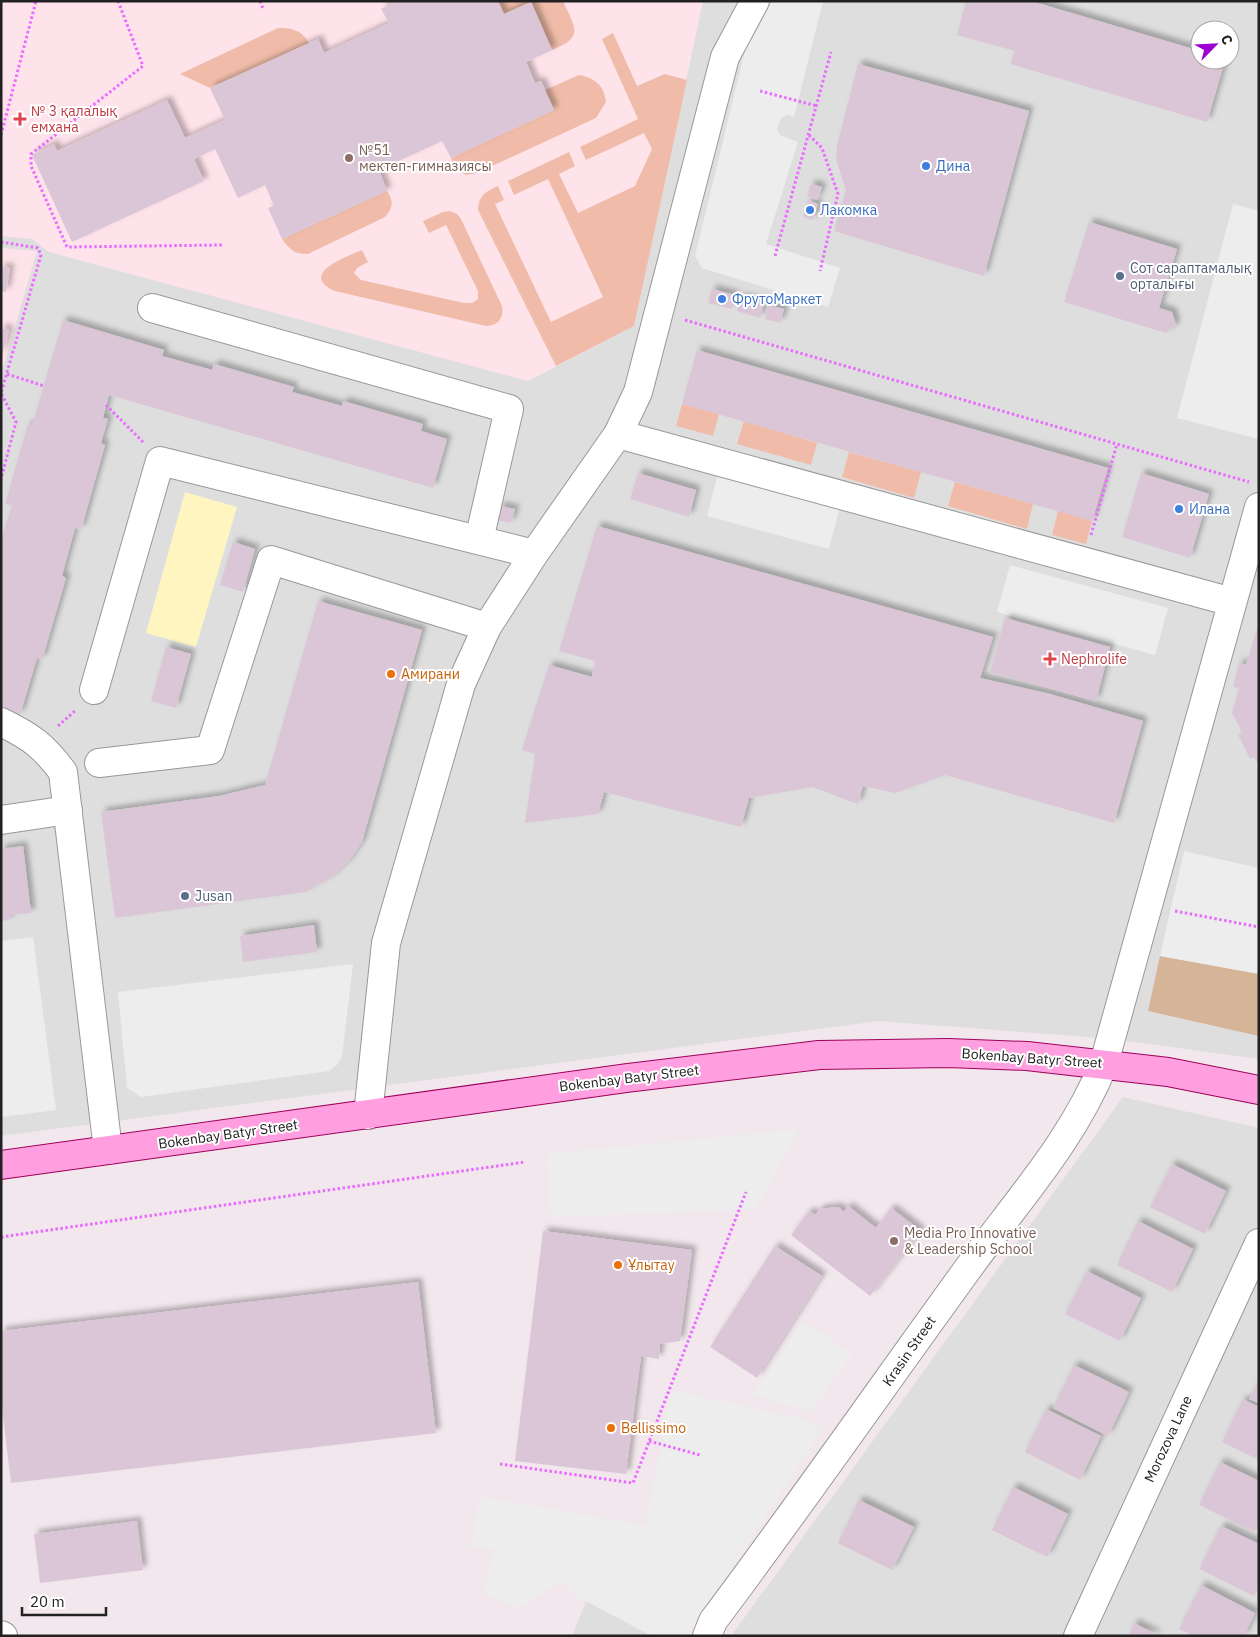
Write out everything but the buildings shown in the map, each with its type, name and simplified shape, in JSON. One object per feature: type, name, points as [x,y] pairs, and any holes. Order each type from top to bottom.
[{"type":"main road","name":"Bokenbay Batyr Street","points":[[1,1165],[627,1078],[818,1055],[948,1052],[1104,1063],[1168,1072],[1259,1090]]},
{"type":"street","points":[[368,1115],[386,943],[461,684],[487,627],[534,554],[618,434],[638,392],[725,57],[755,1]]},
{"type":"street","points":[[152,308],[509,409],[479,540]]},
{"type":"street","points":[[618,434],[1232,602]]},
{"type":"street","points":[[94,690],[160,460],[534,554]]},
{"type":"street","name":"Krasin Street","points":[[707,1636],[713,1621],[806,1498],[968,1268],[1048,1162],[1091,1096],[1104,1063],[1259,507]]},
{"type":"street","points":[[99,762],[210,750],[272,560],[487,627]]},
{"type":"street","points":[[1,722],[29,735],[47,751],[63,772],[108,1150]]},
{"type":"street","points":[[1,820],[68,810]]},
{"type":"street","name":"Morozova Lane","points":[[1078,1636],[1259,1243]]},
{"type":"path","points":[[1,135],[36,1]]},
{"type":"path","points":[[118,1],[142,66],[30,154],[31,166],[67,247],[224,245]]},
{"type":"path","points":[[260,1],[263,9]]},
{"type":"path","points":[[775,256],[831,52]]},
{"type":"path","points":[[760,91],[816,106]]},
{"type":"path","points":[[809,134],[822,148],[838,194],[820,272]]},
{"type":"path","points":[[1,242],[38,248],[41,255],[2,393],[16,422],[1,478]]},
{"type":"path","points":[[685,320],[1259,485]]},
{"type":"path","points":[[7,374],[44,386]]},
{"type":"path","points":[[106,405],[160,460]]},
{"type":"path","points":[[1083,561],[1117,444]]},
{"type":"path","points":[[39,744],[94,690]]},
{"type":"path","points":[[1148,907],[1259,927]]},
{"type":"path","points":[[1,1237],[525,1162]]},
{"type":"path","points":[[500,1464],[632,1483],[746,1192]]},
{"type":"path","points":[[649,1441],[700,1456]]},
{"type":"shaded area","points":[[1,1],[1259,1],[1259,1059],[1112,1039],[879,1021],[1,1136]]},
{"type":"shaded area","name":"№51 мектеп-гимназиясы","points":[[1,1],[703,1],[634,326],[528,381],[49,252],[32,239],[1,236]]},
{"type":"shaded area","points":[[498,1],[563,1],[573,25],[573,36],[569,41],[552,50],[531,2],[504,14]]},
{"type":"shaded area","points":[[757,1],[823,1],[794,117],[788,115],[782,117],[777,129],[780,135],[798,142],[766,244],[840,268],[828,307],[702,268],[695,256]]},
{"type":"shaded area","points":[[278,28],[296,31],[303,35],[309,43],[210,88],[180,74]]},
{"type":"shaded area","points":[[613,33],[637,86],[665,74],[687,80],[634,326],[556,366],[478,210],[481,197],[498,186],[504,200],[495,204],[551,322],[603,297],[548,179],[514,195],[508,181],[569,152],[575,166],[559,174],[578,213],[635,186],[652,149],[644,133],[586,160],[580,147],[638,119],[602,39]]},
{"type":"shaded area","points":[[579,75],[590,78],[598,83],[605,96],[606,102],[596,118],[477,173],[466,175],[455,168],[451,158],[554,110],[545,90]]},
{"type":"shaded area","points":[[387,191],[392,204],[390,211],[385,217],[308,254],[293,251],[282,239]]},
{"type":"shaded area","points":[[1233,204],[1259,211],[1259,439],[1177,418]]},
{"type":"shaded area","points":[[450,211],[457,214],[461,219],[502,306],[500,320],[494,324],[486,326],[335,291],[325,285],[321,278],[323,272],[329,266],[362,250],[368,262],[357,268],[354,273],[361,280],[464,303],[472,303],[478,299],[478,291],[446,225],[429,233],[423,221]]},
{"type":"shaded area","points":[[1,248],[37,251],[1,375]]},
{"type":"shaded area","points":[[682,404],[719,414],[713,436],[676,426]]},
{"type":"shaded area","points":[[744,421],[817,443],[811,465],[737,444]]},
{"type":"shaded area","points":[[724,450],[846,483],[829,549],[707,516]]},
{"type":"shaded area","points":[[849,452],[921,472],[914,498],[842,477]]},
{"type":"shaded area","points":[[955,482],[1033,504],[1027,529],[948,506]]},
{"type":"shaded area","points":[[185,492],[237,507],[196,647],[146,633]]},
{"type":"shaded area","points":[[1058,511],[1092,521],[1086,544],[1052,535]]},
{"type":"shaded area","points":[[1010,565],[1168,608],[1155,655],[997,612]]},
{"type":"shaded area","points":[[1184,851],[1259,868],[1259,974],[1160,956]]},
{"type":"shaded area","points":[[33,937],[56,1110],[1,1117],[1,941]]},
{"type":"shaded area","points":[[1160,956],[1259,974],[1259,1036],[1148,1011]]},
{"type":"shaded area","points":[[353,964],[342,1056],[337,1065],[329,1071],[141,1097],[127,1088],[118,992]]},
{"type":"shaded area","points":[[1123,1097],[1259,1128],[1259,1636],[731,1636]]},
{"type":"shaded area","points":[[799,1129],[755,1209],[551,1217],[547,1154]]},
{"type":"shaded area","points":[[804,1321],[852,1354],[811,1412],[752,1394]]},
{"type":"shaded area","points":[[671,1390],[805,1420],[822,1430],[686,1636],[652,1636],[578,1597],[561,1581],[519,1608],[483,1593],[495,1550],[472,1546],[480,1496],[646,1526]]},
{"type":"shaded area","points":[[589,1594],[681,1636],[572,1636]]},
{"type":"place","name":"№ 3 қалалық емхана","points":[[20,119]]},
{"type":"place","name":"№51 мектеп-гимназиясы","points":[[349,158]]},
{"type":"place","name":"Дина","points":[[926,166]]},
{"type":"place","name":"Лакомка","points":[[810,210]]},
{"type":"place","name":"Сот сараптамалық орталығы","points":[[1120,276]]},
{"type":"place","name":"ФрутоМаркет","points":[[722,299]]},
{"type":"place","name":"Илана","points":[[1179,509]]},
{"type":"place","name":"Nephrolife","points":[[1050,659]]},
{"type":"place","name":"Амирани","points":[[391,674]]},
{"type":"place","name":"Jusan","points":[[185,896]]},
{"type":"place","name":"Media Pro Innovative & Leadership School","points":[[894,1241]]},
{"type":"place","name":"Ұлытау","points":[[618,1265]]},
{"type":"place","name":"Bellissimo","points":[[611,1428]]}]
